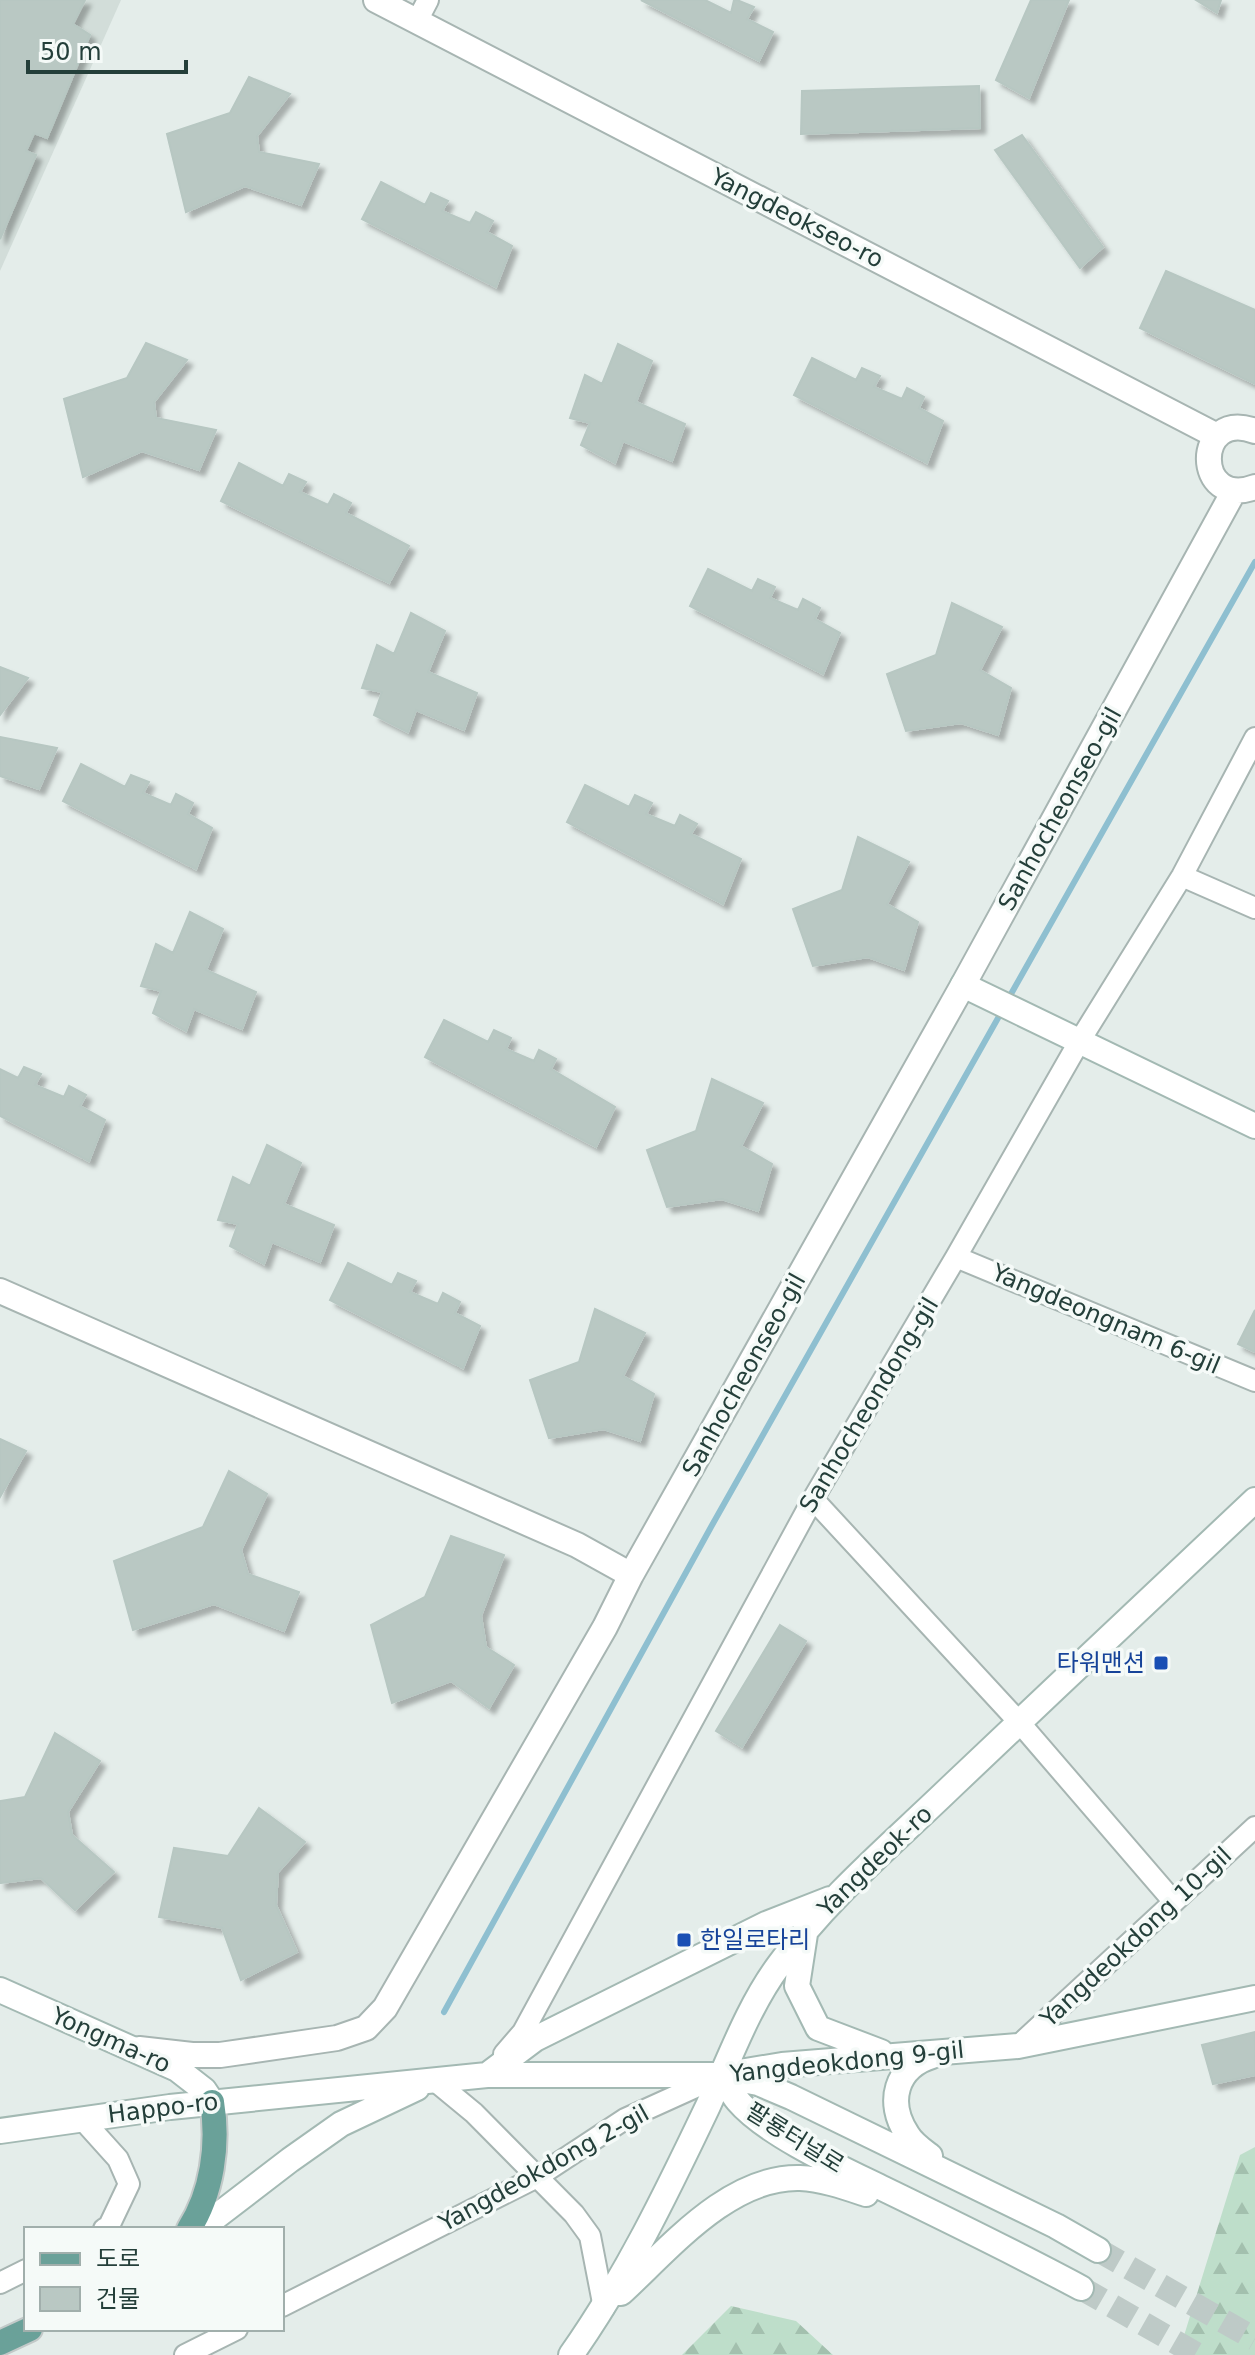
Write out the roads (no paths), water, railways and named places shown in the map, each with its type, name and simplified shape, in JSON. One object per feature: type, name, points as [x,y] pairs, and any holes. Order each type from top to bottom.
[{"type":"main road","name":"Yangdeokseo-ro","points":[[376,0],[422,10],[1217,436]]},
{"type":"main road","points":[[1245,489],[1217,481],[1211,473],[1208,454],[1217,436],[1234,427],[1255,431]]},
{"type":"main road","name":"Sanhocheonseo-gil","points":[[115,2043],[159,2052],[231,2054],[346,2037],[373,2023],[393,1994],[590,1654],[631,1575],[1245,489]]},
{"type":"main road","points":[[963,985],[1255,1126]]},
{"type":"main road","points":[[0,1291],[577,1545],[631,1575]]},
{"type":"main road","name":"Yangdeok-ro","points":[[571,2355],[604,2308],[672,2181],[776,1968],[805,1930],[1019,1722],[1255,1500]]},
{"type":"main road","points":[[487,2075],[535,2039],[766,1924],[836,1897]]},
{"type":"main road","points":[[805,1930],[797,1986],[818,2028],[887,2055]]},
{"type":"main road","name":"Yongma-ro","points":[[0,1990],[185,2075],[204,2090],[212,2102]]},
{"type":"main road","name":"Yangdeokdong 9-gil","points":[[426,2081],[487,2075],[722,2075],[782,2065],[1018,2046],[1255,1998]]},
{"type":"main road","points":[[949,2050],[920,2060],[906,2069],[899,2081],[899,2118],[913,2142],[975,2187]]},
{"type":"main road","name":"팔룡터널로","points":[[722,2075],[758,2083],[791,2097],[1098,2250]]},
{"type":"main road","name":"팔룡터널로","points":[[722,2075],[738,2101],[794,2143],[1081,2288]]},
{"type":"main road","points":[[202,2227],[341,2124],[426,2081]]},
{"type":"main road","name":"Happo-ro","points":[[0,2131],[212,2102],[426,2081]]},
{"type":"main road","points":[[190,2227],[202,2205],[209,2182],[214,2127],[212,2102]]},
{"type":"main road","points":[[604,2308],[705,2216],[745,2190],[769,2181],[802,2178],[836,2185],[948,2220]]},
{"type":"main road","points":[[0,2343],[26,2331]]},
{"type":"street","name":"Sanhocheondong-gil","points":[[487,2075],[523,2032],[813,1499],[1079,1042],[1182,876],[1255,738]]},
{"type":"street","points":[[1182,876],[1255,908]]},
{"type":"street","name":"Yangdeongnam 6-gil","points":[[956,1257],[1255,1381]]},
{"type":"street","points":[[813,1499],[1019,1722],[1174,1902]]},
{"type":"street","name":"Yangdeokdong 10-gil","points":[[1018,2046],[1255,1827]]},
{"type":"street","name":"Yangdeokdong 2-gil","points":[[284,2305],[537,2177],[625,2119],[722,2075]]},
{"type":"street","points":[[426,2081],[474,2113],[574,2214],[590,2236],[604,2308]]},
{"type":"street","points":[[82,2119],[118,2159],[129,2184],[107,2227]]},
{"type":"street","points":[[0,2283],[24,2271]]},
{"type":"street","points":[[185,2355],[233,2331]]},
{"type":"waterway","points":[[1007,1001],[1255,562]]},
{"type":"waterway","points":[[444,2012],[711,1527],[1002,1011]]},
{"type":"tunnel","points":[[1098,2250],[1255,2339]]},
{"type":"tunnel","points":[[1081,2288],[1198,2355]]},
{"type":"place","name":"타워맨션","points":[[1161,1663]]},
{"type":"place","name":"한일로타리","points":[[684,1940]]}]
